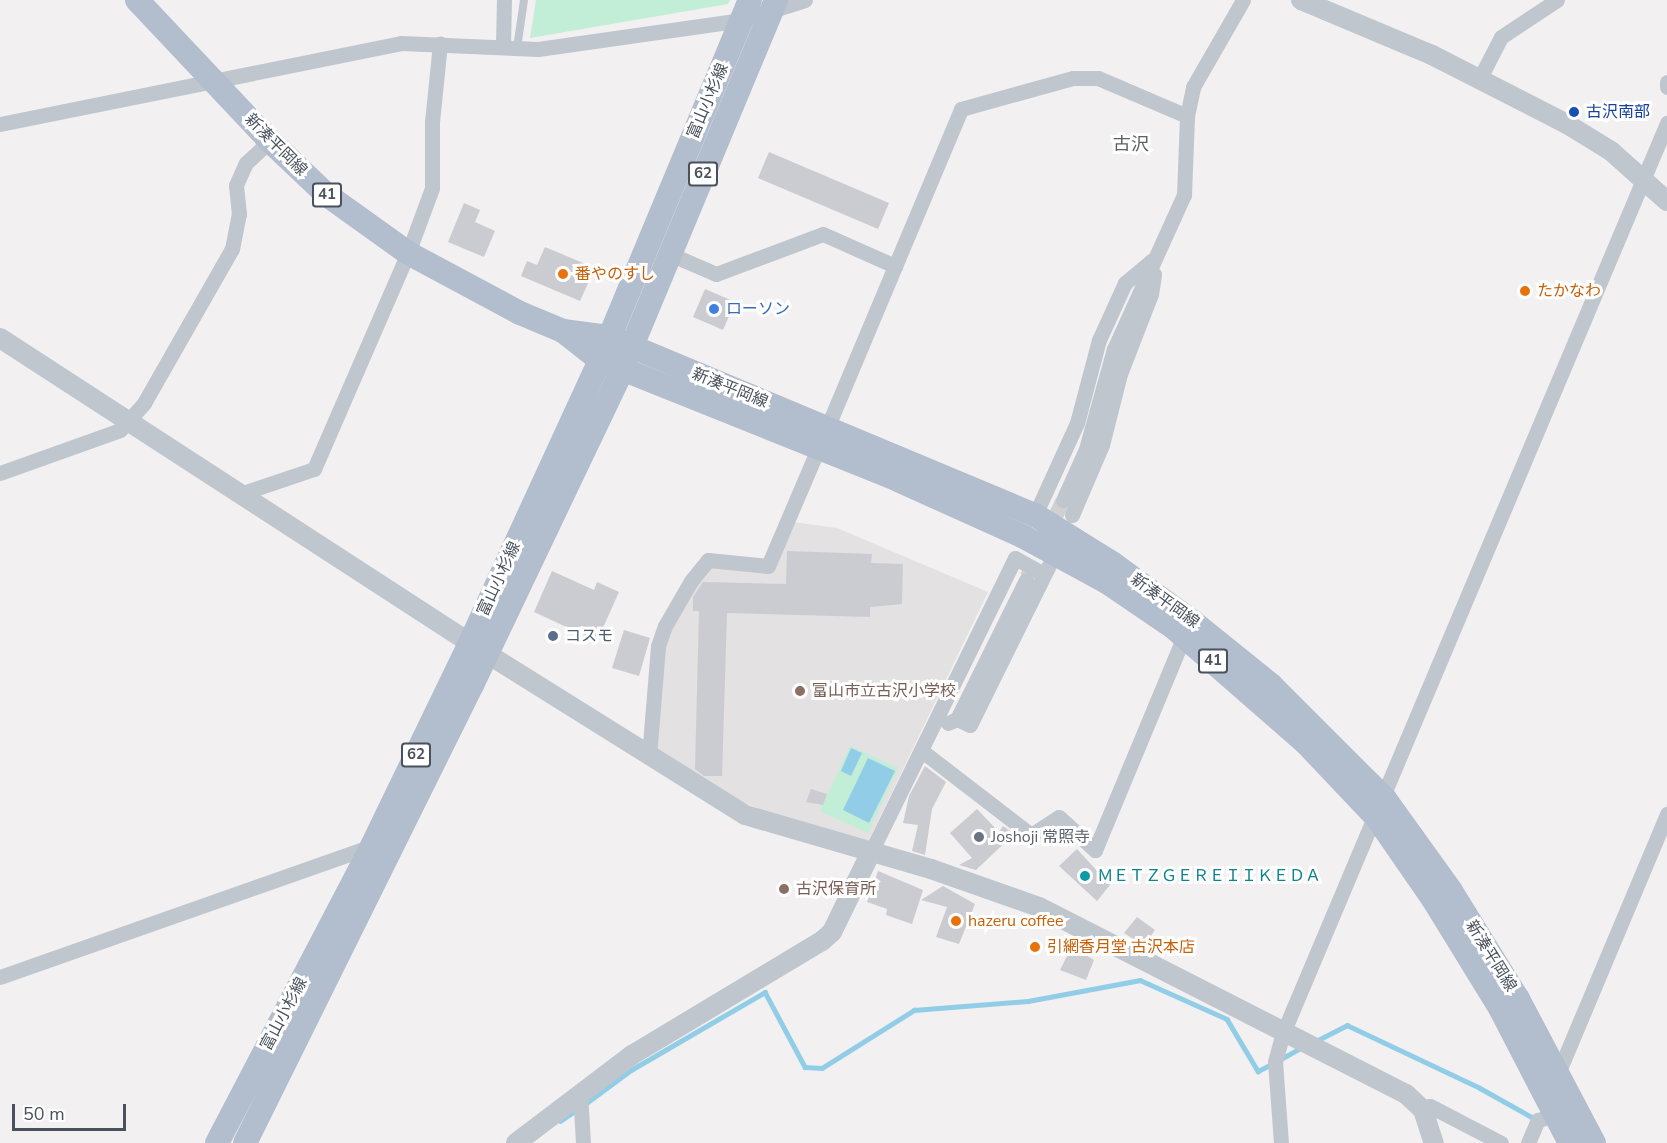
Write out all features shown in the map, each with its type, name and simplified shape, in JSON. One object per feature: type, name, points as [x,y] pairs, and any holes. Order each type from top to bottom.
[{"type":"main road","name":"新湊平岡線","points":[[137,0],[270,141],[327,195],[408,253],[520,313],[563,331],[609,337],[823,438],[1049,564],[1107,582],[1184,636],[1381,809],[1500,1008],[1570,1143]]},
{"type":"main road","name":"富山小杉線","points":[[217,1143],[622,370],[772,7]]},
{"type":"main road","name":"富山小杉線","points":[[244,1143],[478,648],[746,10]]},
{"type":"main road","name":"新湊平岡線","points":[[563,331],[600,360],[622,370],[823,438],[1035,515],[1112,563],[1193,621],[1271,685],[1451,891],[1559,1071],[1594,1143]]},
{"type":"street","points":[[504,0],[510,47]]},
{"type":"street","points":[[0,124],[216,83],[401,43],[538,49],[805,0]]},
{"type":"street","points":[[1063,500],[1086,450],[1114,349],[1184,195],[1187,116],[1193,87],[1243,0]]},
{"type":"street","points":[[1301,0],[1329,6],[1480,78],[1567,124],[1646,180],[1667,201]]},
{"type":"street","points":[[1480,78],[1501,37],[1557,0]]},
{"type":"street","points":[[240,494],[314,469],[408,253],[432,188],[432,122],[440,43]]},
{"type":"street","points":[[649,756],[658,646],[665,626],[691,581],[708,560],[768,566],[961,109],[1073,78],[1098,78],[1187,116]]},
{"type":"street","points":[[1667,82],[1667,87]]},
{"type":"street","points":[[1281,1143],[1275,1062],[1283,1033],[1381,809],[1646,180],[1667,123]]},
{"type":"street","points":[[0,473],[120,430],[144,403],[232,249],[239,214],[236,185],[246,163],[270,141]]},
{"type":"street","points":[[670,254],[716,274],[823,234],[895,266]]},
{"type":"street","points":[[1072,515],[1102,445],[1120,374],[1151,294],[1157,256]]},
{"type":"street","points":[[1035,515],[1077,423],[1099,340],[1125,283],[1157,256]]},
{"type":"street","points":[[0,338],[478,648],[745,815],[980,884],[1039,907],[1406,1094],[1423,1110],[1434,1143]]},
{"type":"street","points":[[516,1143],[580,1092],[632,1055],[822,941],[832,932],[1015,558],[1049,564],[970,725],[957,718]]},
{"type":"street","points":[[932,731],[957,718],[1026,580]]},
{"type":"street","points":[[922,751],[1031,835],[1059,817],[1095,850],[1184,636]]},
{"type":"street","points":[[1559,1071],[1667,814]]},
{"type":"street","points":[[0,977],[372,846]]},
{"type":"street","points":[[580,1092],[583,1143]]},
{"type":"street","points":[[1423,1110],[1430,1107],[1501,1143]]},
{"type":"street","points":[[1528,1143],[1538,1120],[1556,1115]]},
{"type":"lane","points":[[510,47],[524,0]]},
{"type":"shaded area","name":"富山市立古沢小学校","points":[[793,522],[837,528],[988,592],[868,842],[773,815],[736,799],[653,748],[664,633],[707,566],[770,572]]},
{"type":"green space","points":[[536,0],[730,0],[728,4],[530,38]]},
{"type":"green space","points":[[850,746],[898,768],[868,833],[820,811]]},
{"type":"water","points":[[851,748],[862,753],[851,776],[841,771]]},
{"type":"water","points":[[868,758],[895,771],[869,823],[843,810]]},
{"type":"building","points":[[769,152],[889,203],[878,229],[758,178]]},
{"type":"building","points":[[464,203],[480,210],[475,222],[495,231],[484,257],[448,242]]},
{"type":"building","points":[[545,247],[595,268],[580,301],[521,276],[527,261],[537,265]]},
{"type":"building","name":"ローソン","points":[[705,289],[735,302],[723,330],[693,317]]},
{"type":"building","points":[[787,551],[872,554],[871,563],[903,564],[902,604],[870,607],[870,617],[727,613],[722,776],[704,776],[695,769],[699,611],[693,611],[693,597],[703,582],[786,584]]},
{"type":"building","points":[[552,571],[594,590],[597,582],[619,592],[597,641],[534,612]]},
{"type":"building","points":[[624,630],[650,638],[639,676],[612,668]]},
{"type":"building","points":[[925,766],[946,782],[932,809],[925,855],[912,851],[918,825],[903,823],[909,796]]},
{"type":"building","points":[[811,789],[827,794],[823,805],[806,802]]},
{"type":"building","points":[[977,809],[999,832],[1003,826],[1014,834],[976,870],[959,865],[972,858],[950,833]]},
{"type":"building","name":"ＭＥＴＺＧＥＲＥＩＩＫＥＤＡ","points":[[1077,849],[1110,885],[1097,901],[1059,866]]},
{"type":"building","points":[[878,871],[923,890],[912,924],[886,915],[887,909],[867,902]]},
{"type":"building","points":[[943,886],[975,904],[959,944],[936,937],[947,907],[921,900]]},
{"type":"building","points":[[1137,917],[1155,930],[1144,946],[1124,933]]},
{"type":"building","points":[[1072,946],[1094,960],[1086,980],[1060,970]]},
{"type":"waterway","points":[[585,1104],[631,1070],[765,992],[805,1067],[822,1068],[914,1010],[1028,1001],[1140,980],[1227,1019],[1258,1071],[1272,1064]]},
{"type":"waterway","points":[[1314,1042],[1347,1025],[1480,1088],[1537,1120]]},
{"type":"waterway","points":[[1279,1060],[1301,1048]]},
{"type":"waterway","points":[[560,1121],[578,1109]]},
{"type":"tunnel","points":[[1027,577],[1063,500]]},
{"type":"place","name":"古沢南部","points":[[1574,112]]},
{"type":"place","name":"番やのすし","points":[[563,274]]},
{"type":"place","name":"たかなわ","points":[[1525,291]]},
{"type":"place","name":"ローソン","points":[[714,309]]},
{"type":"place","name":"コスモ","points":[[553,636]]},
{"type":"place","name":"富山市立古沢小学校","points":[[800,691]]},
{"type":"place","name":"Joshoji 常照寺","points":[[979,837]]},
{"type":"place","name":"ＭＥＴＺＧＥＲＥＩＩＫＥＤＡ","points":[[1085,876]]},
{"type":"place","name":"古沢保育所","points":[[784,889]]},
{"type":"place","name":"hazeru coffee","points":[[956,921]]},
{"type":"place","name":"引網香月堂 古沢本店","points":[[1035,947]]},
{"type":"district","name":"古沢","points":[[1131,144]]}]
